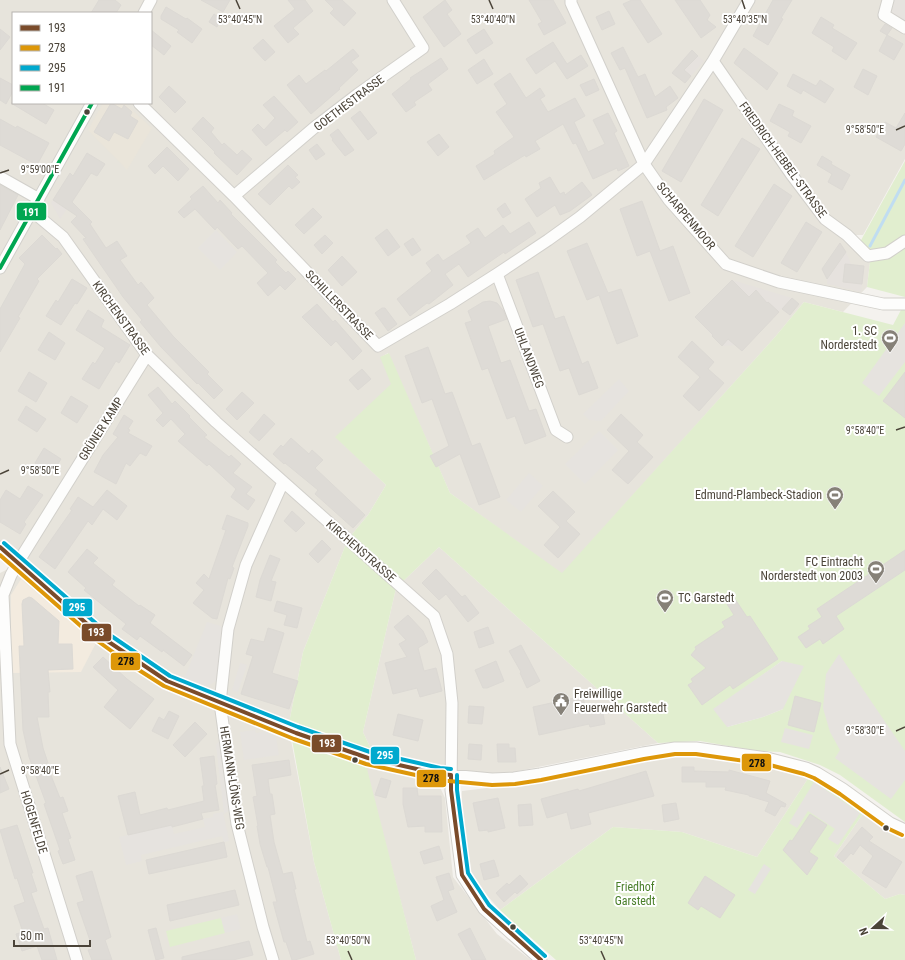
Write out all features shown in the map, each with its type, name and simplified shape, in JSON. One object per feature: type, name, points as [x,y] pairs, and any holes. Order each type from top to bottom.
[{"type":"street","points":[[145,12],[152,0]]},
{"type":"street","name":"GOETHESTRASSE","points":[[234,196],[295,143],[358,94],[422,48],[393,0]]},
{"type":"street","name":"SCHARPENMOOR","points":[[571,0],[571,3],[644,164],[669,200],[726,264],[779,282],[883,304],[905,304]]},
{"type":"street","name":"SCHILLERSTRASSE","points":[[140,104],[234,196],[378,346],[498,274],[580,217],[644,164],[713,61],[749,0]]},
{"type":"street","points":[[888,0],[884,15],[905,28]]},
{"type":"street","name":"FRIEDRICH-HEBBEL-STRASSE","points":[[713,61],[791,174],[826,219],[847,235],[868,256],[887,253],[905,241]]},
{"type":"street","points":[[0,268],[91,104]]},
{"type":"street","points":[[0,177],[39,199]]},
{"type":"street","name":"KIRCHENSTRASSE","points":[[32,211],[63,237],[147,355],[216,422],[434,616],[447,654],[452,703],[451,790],[462,875],[484,909],[540,960]]},
{"type":"street","name":"UHLANDWEG","points":[[498,274],[556,430],[567,437]]},
{"type":"street","name":"GRÜNER KAMP","points":[[18,564],[147,355]]},
{"type":"street","name":"HERMANN-LÖNS-WEG","points":[[272,960],[237,824],[220,703],[228,629],[246,565],[283,482]]},
{"type":"street","points":[[0,547],[103,638],[134,660],[167,680],[296,733],[368,758],[439,774],[492,779],[514,778],[675,748],[696,748],[767,758],[806,768],[843,789],[890,823],[905,830]]},
{"type":"street","name":"HOGENFELDE","points":[[18,564],[11,575],[3,595],[10,744],[77,960]]},
{"type":"shaded area","points":[[0,0],[905,0],[905,159],[863,235],[848,235],[871,253],[867,287],[843,312],[804,302],[775,337],[562,574],[450,493],[388,353],[381,357],[392,384],[336,437],[386,485],[368,515],[348,539],[303,652],[289,723],[212,695],[164,674],[125,650],[0,543]]},
{"type":"shaded area","points":[[894,0],[905,0],[905,22],[889,13]]},
{"type":"shaded area","points":[[686,56],[692,61],[698,56],[704,61],[691,76],[678,65]]},
{"type":"shaded area","points":[[102,104],[125,104],[152,128],[127,170],[88,130]]},
{"type":"shaded area","points":[[53,200],[67,209],[60,219],[51,203]]},
{"type":"shaded area","points":[[216,230],[237,252],[220,270],[198,248]]},
{"type":"shaded area","points":[[846,252],[851,264],[850,272],[844,272],[843,282],[862,284],[861,292],[827,284],[827,279]]},
{"type":"shaded area","points":[[732,280],[792,298],[742,351],[735,345],[722,346],[695,317]]},
{"type":"shaded area","points":[[905,323],[905,362],[879,396],[862,383]]},
{"type":"shaded area","points":[[619,379],[629,391],[601,421],[589,420],[583,414]]},
{"type":"shaded area","points":[[599,431],[618,450],[585,484],[565,464]]},
{"type":"shaded area","points":[[529,473],[543,486],[521,512],[506,500]]},
{"type":"shaded area","points":[[439,547],[658,743],[503,774],[455,770],[370,747],[363,732],[396,588]]},
{"type":"shaded area","points":[[10,568],[96,643],[159,683],[291,740],[314,862],[341,960],[0,960],[0,573]]},
{"type":"shaded area","points":[[21,579],[96,643],[81,672],[11,673],[11,595]]},
{"type":"shaded area","points":[[207,622],[224,627],[216,681],[208,686],[184,679]]},
{"type":"shaded area","points":[[839,654],[905,751],[905,780],[891,799],[835,758],[840,750],[830,732],[823,708],[826,674]]},
{"type":"shaded area","points":[[782,661],[804,666],[783,709],[763,717],[727,727],[713,709]]},
{"type":"shaded area","points":[[240,663],[247,665],[238,692],[232,690]]},
{"type":"shaded area","points":[[785,728],[813,735],[809,749],[781,742]]},
{"type":"shaded area","points":[[255,730],[256,733],[263,732],[276,737],[279,755],[244,760],[240,732]]},
{"type":"shaded area","points":[[222,738],[231,809],[224,814],[216,745]]},
{"type":"shaded area","points":[[651,757],[699,757],[763,764],[809,777],[757,857],[682,832],[613,827],[500,910],[477,884],[470,870],[465,844],[461,803],[462,791],[536,782]]},
{"type":"shaded area","points":[[365,765],[438,783],[445,798],[453,877],[497,934],[531,960],[416,960]]},
{"type":"shaded area","points":[[814,782],[860,813],[838,845],[828,839],[835,829],[808,811],[797,828],[789,823]]},
{"type":"shaded area","points":[[223,812],[229,841],[224,842],[222,836],[141,855],[142,861],[126,865],[119,837],[172,825],[174,834],[205,827],[203,819],[213,817],[213,814]]},
{"type":"shaded area","points":[[864,812],[905,838],[905,895],[900,894],[885,899],[834,856]]},
{"type":"shaded area","points":[[764,864],[771,869],[755,894],[748,890]]},
{"type":"shaded area","points":[[237,914],[241,929],[225,933],[221,918]]},
{"type":"green space","points":[[905,161],[905,297],[867,287],[871,253],[860,242]]},
{"type":"green space","points":[[804,302],[893,325],[901,310],[905,309],[905,822],[840,775],[820,765],[780,752],[757,751],[700,741],[658,743],[439,547],[396,588],[363,732],[370,747],[366,765],[416,960],[341,960],[314,862],[289,723],[303,652],[348,539],[368,515],[386,485],[335,437],[391,384],[380,357],[389,353],[450,493],[562,573],[775,337]],"holes":[[[782,661],[783,709],[763,717],[727,727],[753,682]]]},
{"type":"green space","name":"Friedhof Garstedt","points":[[809,777],[864,812],[834,856],[885,899],[900,894],[905,895],[905,960],[556,960],[500,910],[613,827],[682,832],[757,857]]},
{"type":"green space","points":[[221,918],[225,933],[170,947],[166,931]]},
{"type":"building","points":[[99,0],[115,0],[121,5],[117,12],[92,12]]},
{"type":"building","points":[[201,0],[230,0],[223,12]]},
{"type":"building","points":[[288,0],[305,0],[313,11],[293,28],[299,34],[288,43],[274,26],[295,9]]},
{"type":"building","points":[[325,0],[342,0],[356,13],[344,26],[330,13],[334,9]]},
{"type":"building","points":[[445,0],[452,10],[447,14],[461,34],[444,47],[423,17]]},
{"type":"building","points":[[529,0],[553,0],[566,23],[544,35],[538,24],[542,22]]},
{"type":"building","points":[[632,0],[640,0],[662,34],[648,43],[623,4]]},
{"type":"building","points":[[675,0],[700,0],[710,15],[707,20],[716,27],[701,38]]},
{"type":"building","points":[[773,0],[792,0],[781,18],[783,19],[768,45],[753,36]]},
{"type":"building","points":[[166,7],[186,19],[187,18],[202,29],[192,43],[177,32],[179,30],[161,19]]},
{"type":"building","points":[[609,11],[615,24],[602,30],[596,17]]},
{"type":"building","points":[[214,14],[221,19],[217,27],[209,22]]},
{"type":"building","points":[[821,17],[834,25],[832,28],[857,43],[846,60],[832,51],[834,47],[812,33]]},
{"type":"building","points":[[885,24],[892,28],[887,35],[880,31]]},
{"type":"building","points":[[0,29],[10,37],[0,50]]},
{"type":"building","points":[[484,29],[493,43],[476,54],[467,40]]},
{"type":"building","points":[[152,31],[171,46],[164,55],[152,46]]},
{"type":"building","points":[[887,35],[903,44],[894,60],[879,51]]},
{"type":"building","points":[[263,39],[275,52],[265,61],[253,48]]},
{"type":"building","points":[[553,42],[567,64],[581,55],[588,66],[567,79],[555,61],[536,74],[526,59]]},
{"type":"building","points":[[623,47],[638,77],[645,74],[655,97],[670,86],[678,98],[666,107],[667,110],[647,118],[625,68],[620,70],[611,53]]},
{"type":"building","points":[[744,48],[778,73],[767,90],[734,63]]},
{"type":"building","points":[[353,49],[359,56],[351,62],[358,70],[339,88],[340,89],[311,114],[287,85],[299,75],[306,84],[325,70],[326,71]]},
{"type":"building","points":[[692,50],[698,56],[684,70],[691,76],[685,83],[672,73]]},
{"type":"building","points":[[441,58],[448,69],[428,84],[432,90],[414,102],[416,105],[406,112],[392,94],[411,79],[410,78]]},
{"type":"building","points":[[484,59],[493,74],[477,84],[468,70]]},
{"type":"building","points":[[863,69],[877,76],[868,95],[854,87]]},
{"type":"building","points":[[510,73],[526,98],[540,88],[545,96],[540,99],[548,112],[575,98],[585,116],[574,122],[588,152],[605,144],[593,120],[608,113],[617,131],[614,133],[629,166],[618,171],[617,168],[593,179],[576,143],[573,144],[563,124],[535,141],[540,149],[526,157],[525,155],[484,180],[476,166],[495,154],[494,151],[514,137],[496,112],[507,104],[494,84]]},
{"type":"building","points":[[793,74],[816,86],[820,80],[834,89],[825,103],[803,90],[801,94],[787,86]]},
{"type":"building","points":[[0,78],[12,84],[12,93],[6,104],[0,100]]},
{"type":"building","points":[[594,79],[599,90],[586,96],[580,85]]},
{"type":"building","points":[[169,86],[186,102],[175,113],[159,97]]},
{"type":"building","points":[[274,96],[298,122],[287,132],[285,130],[266,146],[252,130],[258,124],[264,130],[275,118],[263,105]]},
{"type":"building","points":[[704,99],[723,110],[681,182],[662,171]]},
{"type":"building","points":[[13,104],[44,104],[54,110],[46,124]]},
{"type":"building","points":[[110,104],[122,109],[124,105],[132,112],[130,116],[138,121],[128,139],[114,132],[109,141],[94,132]]},
{"type":"building","points":[[779,104],[794,111],[792,116],[811,126],[801,143],[788,136],[790,132],[770,121]]},
{"type":"building","points":[[360,111],[377,133],[368,140],[351,118]]},
{"type":"building","points":[[905,113],[905,144],[901,151],[876,137],[885,122],[896,128]]},
{"type":"building","points":[[203,117],[214,128],[211,132],[222,145],[224,143],[237,155],[242,150],[252,159],[237,175],[192,129]]},
{"type":"building","points":[[0,119],[49,143],[37,165],[0,145]]},
{"type":"building","points":[[338,129],[354,150],[345,156],[332,140],[333,139],[330,135]]},
{"type":"building","points":[[439,134],[449,147],[438,156],[427,142]]},
{"type":"building","points":[[742,138],[760,149],[718,216],[701,205]]},
{"type":"building","points":[[317,144],[325,154],[316,160],[309,150]]},
{"type":"building","points":[[167,147],[189,169],[178,181],[163,166],[155,174],[148,166]]},
{"type":"building","points":[[87,153],[105,164],[97,176],[91,173],[72,202],[92,222],[90,224],[106,248],[117,241],[127,256],[120,260],[138,285],[141,282],[154,298],[147,305],[173,336],[209,372],[207,374],[223,390],[214,399],[161,347],[140,322],[142,320],[123,297],[83,239],[86,238],[71,222],[77,216],[53,200],[70,173],[73,176]]},
{"type":"building","points":[[822,156],[832,162],[831,164],[850,175],[842,190],[828,182],[832,174],[817,165]]},
{"type":"building","points":[[288,165],[298,175],[295,177],[300,182],[292,189],[289,186],[270,205],[258,194]]},
{"type":"building","points":[[550,177],[560,194],[564,192],[565,195],[582,182],[592,195],[570,211],[560,215],[555,205],[537,217],[525,199],[541,188],[539,183]]},
{"type":"building","points":[[774,184],[792,196],[753,257],[735,246]]},
{"type":"building","points":[[0,185],[18,195],[0,230]]},
{"type":"building","points":[[203,186],[218,203],[220,200],[232,213],[231,214],[277,260],[275,262],[286,273],[288,271],[296,279],[285,290],[280,285],[268,296],[257,283],[268,273],[242,246],[238,249],[217,227],[215,230],[195,209],[184,218],[178,212],[192,199],[190,197]]},
{"type":"building","points":[[642,201],[660,251],[673,246],[690,293],[669,301],[650,251],[637,256],[620,209]]},
{"type":"building","points":[[505,203],[511,213],[503,218],[497,209]]},
{"type":"building","points":[[313,208],[322,217],[304,234],[295,225]]},
{"type":"building","points":[[529,222],[536,233],[505,254],[504,252],[468,277],[459,264],[445,274],[453,285],[429,304],[427,303],[410,316],[397,299],[432,271],[426,263],[438,254],[443,261],[471,243],[466,236],[478,228],[485,238],[503,225],[510,234]]},
{"type":"building","points":[[806,222],[822,232],[797,272],[781,263]]},
{"type":"building","points":[[387,229],[400,247],[388,256],[375,238]]},
{"type":"building","points":[[42,235],[62,254],[37,279],[39,281],[0,352],[0,309],[25,264],[19,258]]},
{"type":"building","points":[[325,235],[333,243],[322,254],[314,245]]},
{"type":"building","points":[[413,238],[421,250],[412,256],[404,244]]},
{"type":"building","points":[[587,243],[608,293],[621,289],[638,336],[617,344],[599,295],[587,300],[567,251]]},
{"type":"building","points":[[840,243],[846,252],[827,279],[822,269]]},
{"type":"building","points":[[342,256],[357,272],[342,286],[328,270]]},
{"type":"building","points":[[845,264],[864,266],[862,284],[843,282]]},
{"type":"building","points":[[538,272],[555,319],[564,316],[582,364],[588,361],[598,388],[579,395],[569,368],[560,371],[543,324],[533,327],[516,280]]},
{"type":"building","points":[[72,279],[87,288],[61,325],[46,316],[56,300],[58,302]]},
{"type":"building","points":[[732,280],[749,297],[756,290],[767,303],[768,302],[779,312],[742,351],[728,339],[722,346],[695,317]]},
{"type":"building","points":[[792,298],[799,304],[790,315],[782,309]]},
{"type":"building","points":[[490,301],[497,303],[503,310],[507,319],[488,326],[501,363],[510,360],[529,411],[536,409],[546,436],[525,444],[515,416],[507,419],[488,368],[482,370],[465,323],[472,321],[468,311],[483,302]]},
{"type":"building","points":[[317,304],[333,322],[335,320],[362,351],[353,360],[336,341],[331,346],[302,317]]},
{"type":"building","points":[[382,308],[385,308],[397,324],[388,331],[375,313]]},
{"type":"building","points":[[88,310],[104,320],[101,327],[130,345],[119,363],[116,361],[99,389],[82,379],[93,362],[95,364],[105,348],[76,330]]},
{"type":"building","points":[[49,332],[65,343],[55,360],[38,350]]},
{"type":"building","points":[[692,341],[714,362],[708,369],[724,383],[699,411],[683,396],[700,377],[678,357]]},
{"type":"building","points":[[428,347],[445,394],[452,392],[472,446],[480,443],[500,497],[479,505],[460,454],[436,467],[430,456],[449,446],[432,399],[422,403],[405,356]]},
{"type":"building","points":[[362,369],[371,379],[358,390],[349,380]]},
{"type":"building","points":[[29,372],[47,383],[36,402],[18,391]]},
{"type":"building","points":[[905,372],[905,418],[883,401]]},
{"type":"building","points":[[158,387],[172,404],[175,401],[190,416],[189,417],[207,435],[204,437],[229,457],[231,455],[241,464],[233,473],[252,487],[246,494],[255,500],[248,510],[231,497],[236,489],[209,464],[207,466],[178,441],[185,434],[171,419],[163,427],[156,420],[163,413],[148,395]]},
{"type":"building","points":[[242,392],[254,403],[237,420],[226,409]]},
{"type":"building","points":[[71,396],[88,406],[77,423],[61,413]]},
{"type":"building","points":[[26,406],[46,419],[37,432],[18,420]]},
{"type":"building","points":[[264,414],[275,424],[259,441],[249,432]]},
{"type":"building","points":[[621,414],[643,435],[637,442],[653,457],[628,484],[612,470],[629,451],[607,430]]},
{"type":"building","points":[[124,415],[133,421],[128,429],[130,430],[128,433],[152,446],[146,456],[140,453],[130,466],[126,463],[116,484],[94,472],[103,455],[118,437],[113,434]]},
{"type":"building","points":[[291,438],[309,454],[312,450],[323,460],[315,468],[365,515],[353,528],[315,494],[318,490],[273,454],[281,445],[283,447]]},
{"type":"building","points":[[44,448],[61,459],[52,473],[35,463]]},
{"type":"building","points":[[28,486],[43,495],[24,522],[26,524],[20,534],[0,522],[0,500],[6,490],[20,499]]},
{"type":"building","points":[[107,490],[127,506],[117,520],[103,509],[92,525],[88,521],[55,569],[39,557],[72,510],[70,509],[78,497],[93,507]]},
{"type":"building","points":[[553,491],[575,512],[566,521],[580,534],[558,558],[544,545],[560,527],[538,506]]},
{"type":"building","points":[[292,511],[305,523],[296,532],[284,521]]},
{"type":"building","points":[[227,515],[248,523],[248,526],[232,567],[234,568],[230,579],[228,578],[217,619],[212,618],[193,603],[204,590],[196,583],[204,574],[209,579],[226,530],[222,529]]},
{"type":"building","points":[[322,540],[331,549],[318,563],[309,554]]},
{"type":"building","points":[[87,549],[98,558],[93,563],[115,581],[112,585],[139,606],[140,605],[155,615],[150,623],[192,655],[184,666],[163,650],[162,652],[140,636],[137,640],[122,629],[126,624],[84,590],[86,588],[68,572]]},
{"type":"building","points":[[905,550],[905,570],[836,616],[844,629],[823,644],[820,639],[806,648],[798,637],[810,629],[808,626],[822,617],[817,609]]},
{"type":"building","points":[[270,555],[280,559],[271,581],[276,582],[271,601],[256,597],[260,580]]},
{"type":"building","points":[[436,569],[462,597],[465,595],[479,613],[468,622],[446,594],[439,600],[422,583]]},
{"type":"building","points":[[29,597],[59,621],[58,644],[72,644],[73,669],[48,670],[50,692],[48,692],[49,717],[37,717],[43,748],[48,763],[46,763],[60,798],[63,797],[68,811],[62,813],[71,838],[68,839],[75,860],[63,864],[58,851],[60,850],[44,804],[46,803],[29,757],[23,730],[19,646],[24,646],[22,604],[23,600]]},
{"type":"building","points":[[735,599],[747,617],[750,616],[778,659],[733,689],[730,685],[702,705],[688,685],[693,682],[691,679],[706,668],[691,655],[696,649],[695,647],[725,627],[722,622],[734,615],[727,604]]},
{"type":"building","points":[[277,601],[302,608],[297,628],[284,625],[287,615],[274,611]]},
{"type":"building","points":[[408,615],[423,631],[428,642],[418,648],[424,671],[436,668],[442,691],[420,697],[417,688],[393,694],[385,663],[407,657],[399,644],[406,640],[394,627]]},
{"type":"building","points":[[488,627],[494,643],[479,648],[474,632]]},
{"type":"building","points":[[268,628],[284,633],[272,673],[298,681],[289,709],[241,694],[253,656],[246,654],[251,639],[264,642]]},
{"type":"building","points":[[521,645],[540,681],[527,688],[520,673],[521,672],[509,651]]},
{"type":"building","points":[[103,657],[127,679],[154,699],[130,729],[104,707],[118,690],[93,667]]},
{"type":"building","points":[[496,661],[504,681],[487,688],[483,688],[475,670]]},
{"type":"building","name":"Freiwillige Feuerwehr Garstedt","points":[[583,696],[585,707],[601,704],[605,724],[590,727],[589,724],[539,735],[533,707]]},
{"type":"building","points":[[795,696],[821,703],[814,732],[788,725]]},
{"type":"building","points":[[469,706],[484,707],[482,724],[468,723]]},
{"type":"building","points":[[169,711],[179,716],[168,739],[152,731],[159,717],[164,720]]},
{"type":"building","points":[[398,714],[423,720],[418,741],[393,735]]},
{"type":"building","points":[[195,722],[207,734],[185,757],[173,745]]},
{"type":"building","points":[[469,744],[482,745],[481,760],[468,759]]},
{"type":"building","points":[[497,744],[509,744],[509,748],[515,748],[516,762],[498,762]]},
{"type":"building","points":[[214,756],[217,784],[215,785],[219,810],[201,813],[203,819],[172,827],[172,825],[128,835],[118,796],[135,792],[140,815],[204,801],[202,786],[204,786],[200,758]]},
{"type":"building","points":[[289,760],[291,775],[268,779],[275,814],[270,815],[274,842],[283,874],[292,872],[296,889],[294,889],[307,942],[310,941],[314,954],[295,960],[292,960],[286,942],[284,942],[273,902],[277,902],[268,867],[260,844],[253,797],[257,796],[252,765]]},
{"type":"building","points":[[0,767],[9,789],[0,793]]},
{"type":"building","points":[[682,767],[694,767],[694,771],[729,772],[729,770],[770,781],[766,793],[786,804],[785,807],[781,806],[775,816],[765,811],[769,802],[749,795],[725,790],[726,787],[706,787],[706,782],[682,782]]},
{"type":"building","points":[[646,771],[654,796],[588,813],[591,824],[571,829],[567,812],[547,818],[541,799],[578,789],[579,791]]},
{"type":"building","points":[[381,778],[391,781],[386,798],[375,795]]},
{"type":"building","points":[[403,788],[417,788],[418,796],[441,796],[442,832],[425,832],[425,826],[408,827],[403,804]]},
{"type":"building","points":[[498,798],[505,828],[488,832],[488,830],[479,831],[473,803]]},
{"type":"building","points":[[676,803],[679,819],[664,822],[662,805]]},
{"type":"building","points":[[531,804],[533,825],[519,826],[518,805]]},
{"type":"building","points":[[810,814],[827,825],[809,852],[818,858],[807,875],[783,850],[790,840],[792,841]]},
{"type":"building","points":[[17,825],[33,873],[31,873],[37,891],[31,893],[44,929],[48,928],[57,960],[42,960],[37,946],[22,951],[16,934],[23,932],[14,906],[25,902],[17,878],[15,879],[0,830]]},
{"type":"building","points":[[862,827],[873,837],[869,841],[902,862],[886,888],[862,873],[873,856],[860,845],[853,855],[851,853],[843,862],[837,857]]},
{"type":"building","points":[[224,842],[227,857],[149,874],[146,860]]},
{"type":"building","points":[[439,846],[443,859],[424,864],[420,852]]},
{"type":"building","points":[[494,860],[499,876],[484,880],[480,864]]},
{"type":"building","points":[[92,871],[111,937],[105,940],[112,960],[92,960],[88,950],[93,949],[77,903],[84,901],[76,876]]},
{"type":"building","points":[[449,873],[454,889],[448,891],[457,912],[437,921],[431,906],[444,900],[436,877]]},
{"type":"building","points":[[520,875],[528,884],[517,894],[515,892],[504,902],[496,893],[507,883],[509,885]]},
{"type":"building","points":[[705,876],[735,895],[720,918],[701,906],[698,910],[688,903]]},
{"type":"building","points":[[235,890],[239,905],[170,921],[167,905]]},
{"type":"building","points":[[156,928],[164,958],[156,960],[148,930]]},
{"type":"building","points":[[470,928],[486,960],[472,960],[458,934]]},
{"type":"building","points":[[249,941],[253,955],[233,960],[182,960],[182,957]]},
{"type":"waterway","points":[[870,246],[905,180]]},
{"type":"transit line","name":"191","points":[[0,268],[91,104]]},
{"type":"transit line","name":"295","points":[[4,543],[107,633],[170,676],[298,727],[370,752],[440,768],[451,769]]},
{"type":"transit line","name":"193","points":[[0,547],[103,638],[167,681],[296,733],[368,758],[439,774],[451,775]]},
{"type":"transit line","name":"278","points":[[0,555],[99,642],[164,686],[294,739],[366,764],[438,780],[492,785],[515,784],[541,780],[675,754],[696,754],[766,764],[804,774],[814,778],[840,794],[887,828],[902,835]]},
{"type":"transit line","name":"193","points":[[451,775],[451,790],[462,875],[484,909],[541,960]]},
{"type":"transit line","name":"295","points":[[457,775],[457,790],[468,873],[489,905],[545,956]]},
{"type":"place","name":"1. SC Norderstedt","points":[[890,353]]},
{"type":"place","name":"Edmund-Plambeck-Stadion","points":[[835,510]]},
{"type":"place","name":"FC Eintracht Norderstedt von 2003","points":[[876,584]]},
{"type":"place","name":"TC Garstedt","points":[[665,613]]},
{"type":"place","name":"Freiwillige Feuerwehr Garstedt","points":[[561,716]]}]
